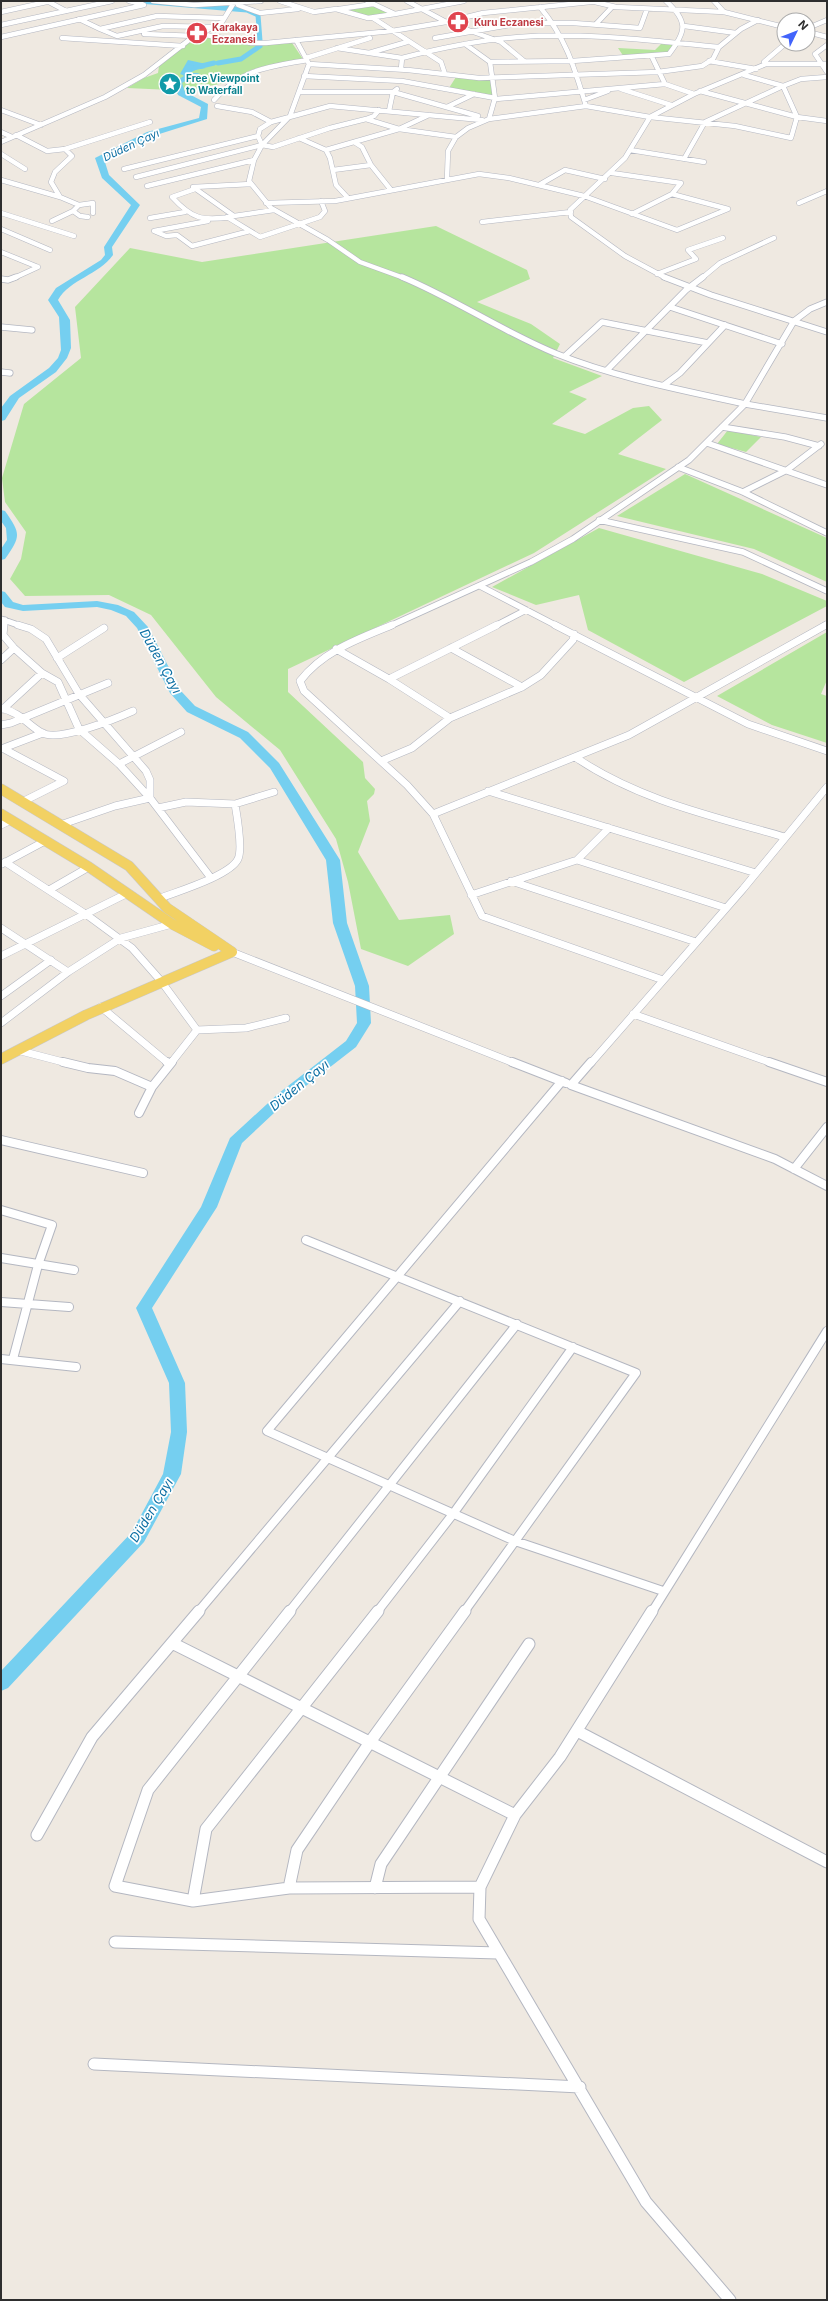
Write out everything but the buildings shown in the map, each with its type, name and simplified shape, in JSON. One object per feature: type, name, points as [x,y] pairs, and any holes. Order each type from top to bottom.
[{"type":"main road","points":[[1,789],[129,866],[138,874],[158,899],[181,918],[232,952]]},
{"type":"main road","points":[[1,814],[89,867],[172,924],[210,945],[232,952]]},
{"type":"main road","points":[[1,1059],[101,1007],[232,952]]},
{"type":"street","points":[[1,12],[50,1],[64,11],[106,33],[117,36],[157,28]]},
{"type":"street","points":[[1,26],[112,1]]},
{"type":"street","points":[[129,1],[144,5]]},
{"type":"street","points":[[153,1],[232,5],[260,13],[301,8]]},
{"type":"street","points":[[1,37],[144,5],[232,5],[252,1]]},
{"type":"street","points":[[246,2],[260,1]]},
{"type":"street","points":[[280,1],[314,12],[373,4]]},
{"type":"street","points":[[367,1],[395,14]]},
{"type":"street","points":[[407,1],[446,22],[496,40],[524,61]]},
{"type":"street","points":[[373,18],[461,1]]},
{"type":"street","points":[[200,34],[252,43],[296,40],[392,31],[530,5],[540,7],[597,1],[612,7],[724,12],[776,25]]},
{"type":"street","points":[[465,44],[490,62],[572,61],[652,57],[669,54],[683,34],[684,26],[677,11],[666,1]]},
{"type":"street","points":[[714,1],[724,12]]},
{"type":"street","points":[[1,142],[119,89],[144,75],[195,36],[214,27],[224,18],[232,5]]},
{"type":"street","points":[[540,7],[553,23],[561,37],[572,61],[586,106]]},
{"type":"street","points":[[596,24],[612,7]]},
{"type":"street","points":[[336,9],[373,18],[407,42],[426,52],[443,64],[445,74]]},
{"type":"street","points":[[435,38],[470,30],[510,24],[596,24],[633,28],[643,26],[647,9]]},
{"type":"street","points":[[100,29],[158,14],[224,18]]},
{"type":"street","points":[[158,14],[163,26]]},
{"type":"street","points":[[214,100],[226,84],[243,75],[258,69],[307,61],[494,77],[659,72],[695,68],[709,61],[719,47],[736,33],[758,20]]},
{"type":"street","points":[[816,25],[827,20]]},
{"type":"street","points":[[1,26],[17,34]]},
{"type":"street","points":[[126,43],[163,26],[214,27]]},
{"type":"street","points":[[684,26],[736,33]]},
{"type":"street","points":[[633,28],[628,34],[633,39]]},
{"type":"street","points":[[83,40],[106,33]]},
{"type":"street","points":[[144,34],[195,36]]},
{"type":"street","points":[[307,61],[336,48],[365,38],[396,34]]},
{"type":"street","points":[[816,34],[827,37]]},
{"type":"street","points":[[336,48],[402,58],[465,44],[496,40],[561,37],[633,39],[719,47]]},
{"type":"street","points":[[62,38],[183,46]]},
{"type":"street","points":[[296,40],[307,61],[299,92],[290,116],[262,145],[254,160],[249,181],[274,210],[298,225],[328,240],[360,262],[398,275],[438,292],[512,334],[565,356],[607,370],[664,386],[745,404],[827,418]]},
{"type":"street","points":[[368,53],[407,42]]},
{"type":"street","points":[[827,46],[815,54],[827,72]]},
{"type":"street","points":[[766,64],[764,62],[776,52]]},
{"type":"street","points":[[652,57],[665,84]]},
{"type":"street","points":[[400,69],[402,58]]},
{"type":"street","points":[[709,61],[756,69]]},
{"type":"street","points":[[488,119],[495,98],[494,77],[490,62]]},
{"type":"street","points":[[482,222],[571,212],[584,196],[612,173],[626,158],[650,117],[694,94],[744,75],[766,64],[827,64]]},
{"type":"street","points":[[447,180],[448,151],[456,137],[464,130],[488,119],[586,106],[650,117],[705,122],[752,129],[791,138],[797,117],[783,86],[744,75]]},
{"type":"street","points":[[304,76],[402,81],[495,98],[665,84],[694,94]]},
{"type":"street","points":[[684,159],[705,122],[743,103],[801,79],[827,77]]},
{"type":"street","points":[[389,111],[393,92],[402,81]]},
{"type":"street","points":[[584,100],[616,88],[672,105]]},
{"type":"street","points":[[299,92],[393,92],[449,106],[488,119]]},
{"type":"street","points":[[327,97],[329,92]]},
{"type":"street","points":[[700,92],[797,117],[827,121]]},
{"type":"street","points":[[299,138],[326,150],[398,129],[474,94]]},
{"type":"street","points":[[262,145],[258,136],[260,129],[271,122],[325,105],[483,120]]},
{"type":"street","points":[[217,106],[252,112],[271,122]]},
{"type":"street","points":[[1,110],[41,125]]},
{"type":"street","points":[[136,177],[262,145],[273,147],[366,119],[374,116],[379,110]]},
{"type":"street","points":[[366,119],[398,129],[456,137]]},
{"type":"street","points":[[1,132],[14,136],[47,151],[65,150],[150,122]]},
{"type":"street","points":[[124,169],[258,136]]},
{"type":"street","points":[[354,142],[362,147],[371,165],[391,190]]},
{"type":"street","points":[[60,197],[51,182],[55,172],[72,156],[65,150]]},
{"type":"street","points":[[326,150],[333,170],[336,185],[348,198]]},
{"type":"street","points":[[630,150],[704,162]]},
{"type":"street","points":[[1,154],[25,168]]},
{"type":"street","points":[[148,186],[254,160]]},
{"type":"street","points":[[333,170],[371,165]]},
{"type":"street","points":[[539,185],[565,170],[605,179]]},
{"type":"street","points":[[612,173],[681,183],[672,194],[632,214]]},
{"type":"street","points":[[266,202],[321,201],[348,198],[479,174],[509,178],[584,196],[677,230],[728,208],[672,194]]},
{"type":"street","points":[[1,180],[60,197],[78,205]]},
{"type":"street","points":[[234,216],[193,187],[251,184]]},
{"type":"street","points":[[196,188],[172,197],[185,212],[208,221]]},
{"type":"street","points":[[799,203],[827,191]]},
{"type":"street","points":[[52,220],[73,211],[78,205],[92,201],[93,213]]},
{"type":"street","points":[[227,217],[260,237],[320,218],[325,211],[321,201]]},
{"type":"street","points":[[177,235],[166,236],[154,231],[227,217],[274,210]]},
{"type":"street","points":[[73,211],[80,216],[88,217]]},
{"type":"street","points":[[150,218],[185,212]]},
{"type":"street","points":[[571,212],[571,217],[624,256],[657,274],[690,287],[827,332]]},
{"type":"street","points":[[1,213],[74,236]]},
{"type":"street","points":[[1,229],[50,250]]},
{"type":"street","points":[[168,229],[192,246],[250,231]]},
{"type":"street","points":[[657,274],[696,259],[688,250],[723,238]]},
{"type":"street","points":[[607,370],[690,287],[729,258],[774,238]]},
{"type":"street","points":[[1,252],[38,267],[8,280],[1,279]]},
{"type":"street","points":[[663,980],[482,916],[433,814],[381,761],[304,691],[300,681],[310,668],[336,649],[531,562],[573,538],[678,467],[707,443],[745,404],[782,344],[794,321],[818,305],[827,302]]},
{"type":"street","points":[[818,305],[827,308]]},
{"type":"street","points":[[670,307],[782,344]]},
{"type":"street","points":[[565,356],[602,322],[708,343]]},
{"type":"street","points":[[664,386],[680,373],[725,325]]},
{"type":"street","points":[[1,327],[32,330]]},
{"type":"street","points":[[1,372],[10,373]]},
{"type":"street","points":[[722,427],[785,437],[820,445],[788,470],[743,492]]},
{"type":"street","points":[[707,443],[788,470],[827,485]]},
{"type":"street","points":[[678,467],[743,492],[827,532]]},
{"type":"street","points":[[599,520],[743,552],[827,591]]},
{"type":"street","points":[[480,586],[748,724],[827,751]]},
{"type":"street","points":[[389,679],[526,610]]},
{"type":"street","points":[[150,798],[150,780],[146,771],[102,723],[79,694],[46,639],[31,629],[3,623],[3,635],[14,648],[42,673],[58,682],[79,729],[119,764],[150,798],[211,878]]},
{"type":"street","points":[[433,814],[629,735],[698,698],[827,624]]},
{"type":"street","points":[[57,658],[104,628]]},
{"type":"street","points":[[381,761],[412,748],[450,718],[522,687],[541,675],[573,640],[574,634]]},
{"type":"street","points":[[1,660],[14,648]]},
{"type":"street","points":[[451,648],[522,687]]},
{"type":"street","points":[[336,649],[389,679],[450,718]]},
{"type":"street","points":[[2,708],[42,673]]},
{"type":"street","points":[[1,725],[11,723],[22,717],[66,701],[79,694],[108,683]]},
{"type":"street","points":[[2,708],[16,712],[43,733],[53,736],[102,723],[133,711]]},
{"type":"street","points":[[119,764],[181,732]]},
{"type":"street","points":[[2,749],[43,733]]},
{"type":"street","points":[[2,749],[64,781],[22,802]]},
{"type":"street","points":[[575,757],[586,766],[630,790],[785,837]]},
{"type":"street","points":[[663,1591],[515,1541],[267,1431],[398,1276],[566,1083],[633,1014],[726,908],[827,787]]},
{"type":"street","points":[[488,791],[756,873]]},
{"type":"street","points":[[158,808],[174,803],[201,802],[235,804],[274,792]]},
{"type":"street","points":[[60,825],[115,806],[150,798]]},
{"type":"street","points":[[158,899],[211,878],[229,868],[238,859],[239,827],[235,804]]},
{"type":"street","points":[[1,825],[11,820]]},
{"type":"street","points":[[471,894],[577,860],[609,828]]},
{"type":"street","points":[[3,863],[45,841]]},
{"type":"street","points":[[577,860],[726,908]]},
{"type":"street","points":[[3,863],[49,890],[121,938],[161,981],[197,1030]]},
{"type":"street","points":[[49,890],[89,867]]},
{"type":"street","points":[[511,881],[696,942]]},
{"type":"street","points":[[1,956],[87,915],[128,893]]},
{"type":"street","points":[[1,1022],[68,972],[121,938],[172,924]]},
{"type":"street","points":[[1,928],[28,944],[68,972]]},
{"type":"street","points":[[232,952],[566,1083],[775,1159],[827,1186]]},
{"type":"street","points":[[1,996],[51,960]]},
{"type":"street","points":[[101,1007],[170,1064]]},
{"type":"street","points":[[633,1014],[827,1082]]},
{"type":"street","points":[[139,1112],[152,1087],[197,1030],[246,1028],[286,1018]]},
{"type":"street","points":[[16,1050],[88,1068],[115,1071],[152,1087]]},
{"type":"street","points":[[794,1169],[827,1127]]},
{"type":"street","points":[[1,1140],[142,1173]]},
{"type":"street","points":[[1,1210],[52,1225],[38,1265],[13,1359]]},
{"type":"street","points":[[289,1888],[297,1850],[370,1742],[636,1373],[573,1346],[306,1240]]},
{"type":"street","points":[[1,1258],[74,1270]]},
{"type":"street","points":[[37,1835],[92,1737],[460,1301]]},
{"type":"street","points":[[1,1302],[69,1307]]},
{"type":"street","points":[[480,1886],[289,1888],[193,1901],[115,1886],[148,1790],[516,1324]]},
{"type":"street","points":[[730,2300],[646,2202],[580,2087],[498,1953],[479,1919],[480,1886],[515,1815],[560,1758],[663,1591],[827,1331]]},
{"type":"street","points":[[193,1901],[206,1829],[303,1708],[453,1514],[573,1346]]},
{"type":"street","points":[[1,1359],[13,1359],[76,1368]]},
{"type":"street","points":[[172,1643],[515,1815]]},
{"type":"street","points":[[375,1888],[381,1864],[529,1644]]},
{"type":"street","points":[[577,1731],[827,1862]]},
{"type":"street","points":[[115,1942],[239,1944],[498,1953]]},
{"type":"street","points":[[94,2064],[580,2087]]},
{"type":"green space","points":[[372,5],[390,14],[373,18],[348,10]]},
{"type":"green space","points":[[202,37],[256,45],[292,43],[303,59],[251,70],[225,83],[203,87],[181,96],[171,90],[127,88],[144,78],[158,73],[159,66],[186,45],[197,38]]},
{"type":"green space","points":[[661,44],[673,45],[666,54],[624,57],[618,48],[655,50]]},
{"type":"green space","points":[[456,77],[492,79],[492,95],[449,88]]},
{"type":"green space","points":[[436,226],[527,270],[530,279],[477,302],[531,324],[560,344],[553,358],[602,376],[569,392],[587,399],[552,424],[585,434],[633,408],[649,406],[662,420],[618,454],[666,469],[534,553],[288,669],[288,692],[363,762],[365,778],[375,789],[374,794],[367,801],[370,821],[358,852],[399,920],[450,915],[454,934],[408,966],[361,949],[348,882],[336,839],[280,750],[216,697],[151,615],[109,595],[25,596],[10,579],[21,559],[26,532],[5,502],[2,478],[24,404],[81,358],[75,307],[130,248],[202,262]]},
{"type":"green space","points":[[728,430],[761,437],[746,452],[717,444]]},
{"type":"green space","points":[[685,474],[827,538],[827,582],[754,549],[617,516]]},
{"type":"green space","points":[[599,528],[762,574],[827,601],[827,606],[684,682],[588,630],[579,595],[536,605],[492,587]]},
{"type":"green space","points":[[827,632],[827,680],[821,694],[827,696],[827,743],[772,725],[717,696]]},
{"type":"water","points":[[188,60],[206,64],[195,67],[206,69],[197,69],[190,73],[200,73],[192,76],[193,79],[184,78],[186,76],[180,74]]},
{"type":"waterway","points":[[139,1],[247,10],[258,15],[260,41]]},
{"type":"waterway","points":[[218,63],[241,59],[260,46]]},
{"type":"waterway","points":[[189,69],[214,63]]},
{"type":"waterway","name":"Düden Çayı","points":[[1,418],[8,404],[13,398],[25,388],[46,375],[63,358],[66,350],[65,320],[63,314],[55,306],[53,300],[59,290],[104,262],[109,255],[108,247],[136,205],[105,176],[99,158],[150,134],[203,119],[205,106],[181,93],[178,82],[190,76],[185,73],[190,66]]},
{"type":"waterway","name":"Düden Çayı","points":[[1,513],[11,528],[12,540],[1,557]]},
{"type":"waterway","name":"Düden Çayı","points":[[1,594],[9,605],[23,608],[97,604],[114,607],[130,614],[142,627],[176,693],[191,709],[244,735],[275,766],[333,860],[340,923],[362,986],[364,1023],[351,1044],[284,1096],[235,1141],[209,1207],[144,1308],[177,1383],[179,1432],[172,1474],[138,1537],[1,1683]]},
{"type":"place","name":"Kuru Eczanesi","points":[[458,22]]},
{"type":"place","name":"Karakaya Eczanesi","points":[[197,33]]},
{"type":"place","name":"Free Viewpoint to Waterfall","points":[[170,84]]}]
